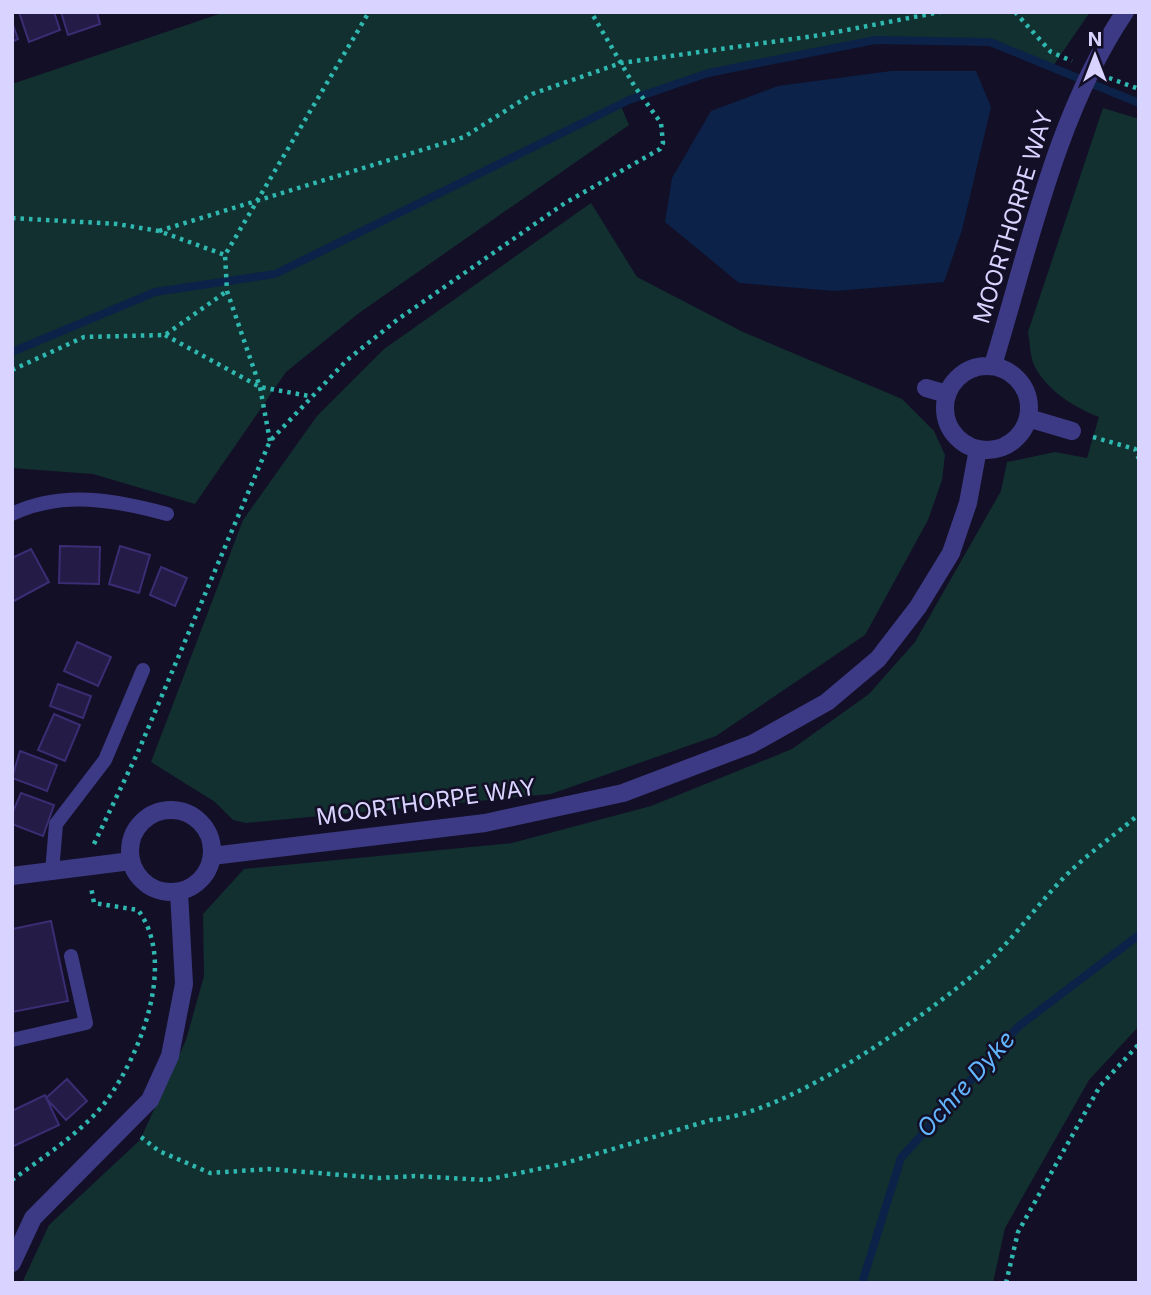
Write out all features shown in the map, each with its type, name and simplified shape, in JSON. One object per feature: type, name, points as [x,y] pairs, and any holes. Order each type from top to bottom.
[{"type":"street","name":"MOORTHORPE WAY","points":[[993,365],[1071,112],[1105,43],[1125,12]]},
{"type":"street","points":[[993,365],[1020,380],[1030,403],[1028,418],[1018,438],[1006,446],[978,449],[964,443],[953,433],[944,409],[947,394],[953,382],[964,372],[978,366],[993,365]]},
{"type":"street","points":[[926,388],[947,394]]},
{"type":"street","points":[[1028,418],[1072,430]]},
{"type":"street","name":"MOORTHORPE WAY","points":[[212,856],[485,823],[624,793],[752,744],[827,702],[878,659],[918,607],[951,553],[968,503],[978,449]]},
{"type":"street","points":[[170,809],[185,812],[204,826],[211,839],[212,856],[208,869],[200,881],[179,892],[165,892],[151,887],[136,874],[131,861],[130,847],[135,831],[144,820],[170,809]]},
{"type":"street","points":[[12,876],[131,861]]},
{"type":"street","points":[[12,1263],[33,1218],[150,1100],[173,1048],[184,984],[179,892]]},
{"type":"lane","points":[[12,514],[32,505],[78,499],[123,502],[167,514]]},
{"type":"lane","points":[[52,872],[56,824],[105,760],[143,670]]},
{"type":"lane","points":[[12,1040],[86,1023],[71,956]]},
{"type":"path","points":[[270,442],[260,387],[227,291],[225,256],[369,12]]},
{"type":"path","points":[[12,1180],[56,1148],[106,1101],[142,1037],[155,976],[149,925],[138,910],[94,903],[87,867],[97,834],[138,752],[270,442],[309,396],[347,360],[397,320],[565,202],[660,149],[663,143],[662,123],[635,87],[592,12]]},
{"type":"path","points":[[159,231],[464,137],[532,94],[621,62],[821,35],[940,12]]},
{"type":"path","points":[[12,218],[117,223],[159,231],[225,256]]},
{"type":"path","points":[[165,335],[227,291]]},
{"type":"path","points":[[12,370],[84,337],[165,335],[260,387],[309,396]]},
{"type":"path","points":[[1072,430],[1135,449],[1139,459]]},
{"type":"path","points":[[126,1126],[159,1151],[210,1174],[269,1169],[379,1178],[415,1176],[486,1180],[562,1164],[711,1120],[734,1118],[808,1088],[916,1017],[969,978],[1076,865],[1139,814]]},
{"type":"path","points":[[1006,1283],[1018,1232],[1100,1086],[1139,1044]]},
{"type":"green space","points":[[225,12],[1090,12],[1053,66],[988,42],[942,39],[849,44],[801,52],[708,75],[620,104],[629,125],[359,313],[286,372],[195,504],[93,474],[12,468],[12,84]]},
{"type":"green space","points":[[1103,108],[1139,119],[1139,1026],[1089,1080],[1005,1228],[993,1283],[22,1283],[49,1225],[140,1140],[186,1040],[204,976],[203,914],[244,869],[512,843],[651,806],[792,749],[869,694],[915,642],[1001,491],[1007,462],[1055,452],[1087,458],[1099,417],[1071,403],[1039,374],[1033,361],[1028,332]]},
{"type":"green space","points":[[591,203],[637,277],[743,332],[902,399],[934,431],[945,455],[942,480],[928,520],[865,635],[716,736],[551,794],[246,823],[233,820],[215,802],[151,762],[243,520],[317,416],[384,349]]},
{"type":"water","points":[[891,71],[976,71],[991,107],[962,230],[944,282],[835,291],[739,283],[665,222],[672,178],[711,111],[778,86]]},
{"type":"building","points":[[19,12],[54,12],[60,30],[29,42]]},
{"type":"building","points":[[61,12],[97,12],[100,24],[68,35]]},
{"type":"building","points":[[12,22],[18,39],[12,42]]},
{"type":"building","points":[[60,546],[100,547],[99,584],[59,583]]},
{"type":"building","points":[[120,546],[150,555],[139,593],[109,584]]},
{"type":"building","points":[[31,549],[49,582],[12,602],[12,558]]},
{"type":"building","points":[[161,567],[187,578],[175,606],[150,595]]},
{"type":"building","points":[[77,642],[111,657],[98,686],[64,671]]},
{"type":"building","points":[[58,684],[91,696],[83,718],[50,706]]},
{"type":"building","points":[[54,714],[80,725],[65,761],[38,750]]},
{"type":"building","points":[[20,751],[57,765],[47,791],[12,778]]},
{"type":"building","points":[[21,793],[54,805],[43,836],[12,824],[12,814]]},
{"type":"building","points":[[51,921],[68,1001],[12,1012],[12,929]]},
{"type":"building","points":[[67,1079],[87,1101],[66,1120],[46,1098]]},
{"type":"building","points":[[45,1095],[59,1125],[12,1147],[12,1111]]},
{"type":"waterway","points":[[12,352],[155,292],[275,274],[629,100],[708,73],[875,40],[990,42],[1139,103]]},
{"type":"waterway","name":"Ochre Dyke","points":[[862,1283],[901,1158],[1019,1026],[1139,935]]}]
